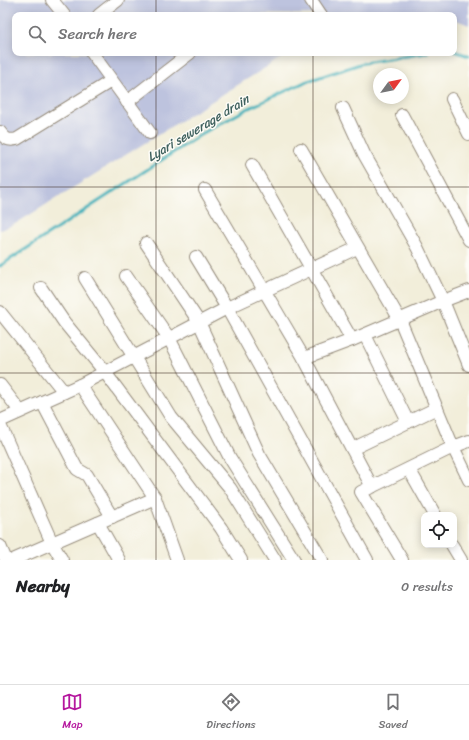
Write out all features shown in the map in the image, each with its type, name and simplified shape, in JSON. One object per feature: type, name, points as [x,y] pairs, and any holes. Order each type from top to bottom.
[{"type":"street","points":[[52,0],[62,12]]},
{"type":"street","points":[[103,12],[118,0]]},
{"type":"street","points":[[311,0],[319,12]]},
{"type":"street","points":[[94,56],[150,133]]},
{"type":"street","points":[[126,102],[186,56]]},
{"type":"street","points":[[0,132],[5,138],[11,140],[17,139],[111,81]]},
{"type":"street","points":[[452,100],[469,134]]},
{"type":"street","points":[[343,108],[364,154],[417,247],[443,301],[469,365]]},
{"type":"street","points":[[402,115],[469,240]]},
{"type":"street","points":[[301,149],[400,320],[453,447],[469,480]]},
{"type":"street","points":[[252,165],[352,340]]},
{"type":"street","points":[[206,190],[304,358],[372,487]]},
{"type":"street","points":[[146,243],[199,322],[260,454],[322,560]]},
{"type":"street","points":[[0,420],[64,392],[227,308],[357,248]]},
{"type":"street","points":[[196,257],[227,308],[367,560]]},
{"type":"street","points":[[126,276],[169,338],[230,458],[294,560]]},
{"type":"street","points":[[85,278],[171,417],[230,488],[275,560]]},
{"type":"street","points":[[41,288],[64,322],[104,371],[221,528],[241,560]]},
{"type":"street","points":[[304,358],[365,335],[469,291]]},
{"type":"street","points":[[0,312],[64,392]]},
{"type":"street","points":[[365,335],[408,422]]},
{"type":"street","points":[[80,384],[155,498],[177,560]]},
{"type":"street","points":[[0,385],[20,411]]},
{"type":"street","points":[[42,402],[77,469],[87,475],[112,517]]},
{"type":"street","points":[[352,449],[437,408]]},
{"type":"street","points":[[0,425],[52,543],[62,560]]},
{"type":"street","points":[[402,560],[362,492],[453,447],[469,441]]},
{"type":"street","points":[[409,469],[433,512]]},
{"type":"street","points":[[13,560],[155,498]]},
{"type":"street","points":[[98,523],[119,560]]},
{"type":"street","points":[[0,546],[6,560]]},
{"type":"street","points":[[454,548],[461,560]]},
{"type":"shaded area","points":[[0,0],[469,0],[469,25],[457,20],[457,12],[12,12],[12,56],[284,56],[15,224],[0,230]]},
{"type":"waterway","name":"Lyari sewerage drain","points":[[457,52],[469,56]]},
{"type":"waterway","name":"Lyari sewerage drain","points":[[0,266],[203,133],[247,109],[305,82],[363,63],[408,56]]}]
